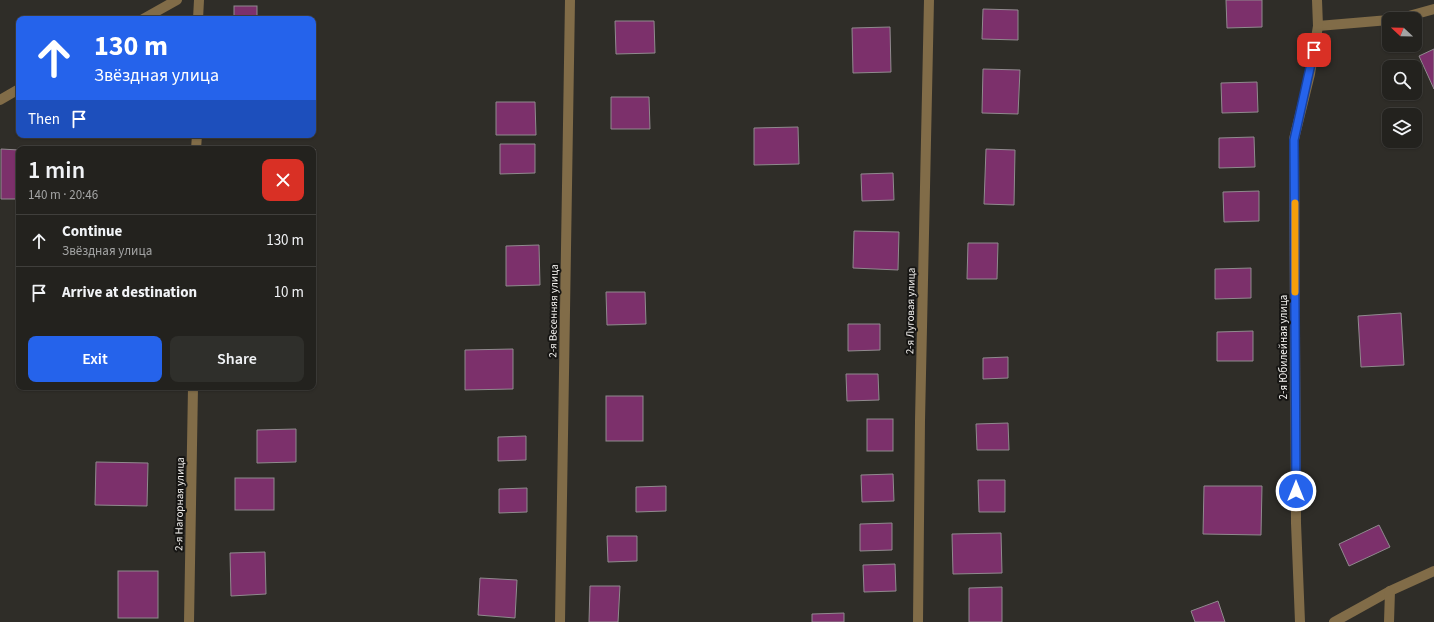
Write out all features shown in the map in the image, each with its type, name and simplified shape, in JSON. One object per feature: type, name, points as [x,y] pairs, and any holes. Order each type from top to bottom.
[{"type":"street","points":[[149,16],[177,0]]},
{"type":"street","points":[[198,16],[199,0]]},
{"type":"street","name":"2-я Весенняя улица","points":[[560,622],[570,0]]},
{"type":"street","name":"2-я Луговая улица","points":[[918,622],[920,421],[929,0]]},
{"type":"street","name":"2-я Юбилейная улица","points":[[1300,622],[1296,515],[1294,140],[1310,74],[1318,26],[1317,0]]},
{"type":"street","points":[[1422,12],[1434,9]]},
{"type":"street","points":[[1318,26],[1382,21]]},
{"type":"street","points":[[0,100],[16,92]]},
{"type":"street","name":"2-я Нагорная улица","points":[[189,622],[192,390]]},
{"type":"street","points":[[1334,622],[1390,592],[1434,571]]},
{"type":"street","points":[[1389,622],[1390,592]]},
{"type":"building","points":[[1226,0],[1262,0],[1262,27],[1227,28]]},
{"type":"building","points":[[234,6],[257,6],[257,16],[234,16]]},
{"type":"building","points":[[983,9],[1018,10],[1018,40],[982,39]]},
{"type":"building","points":[[615,21],[654,21],[655,53],[616,54]]},
{"type":"building","points":[[890,27],[891,72],[853,73],[852,28]]},
{"type":"building","points":[[1434,49],[1434,89],[1422,60],[1419,56]]},
{"type":"building","points":[[983,69],[1020,70],[1018,114],[982,113]]},
{"type":"building","points":[[1257,82],[1258,112],[1222,113],[1221,83]]},
{"type":"building","points":[[611,97],[649,97],[650,129],[611,129]]},
{"type":"building","points":[[496,102],[535,102],[536,135],[496,135]]},
{"type":"building","points":[[798,127],[799,164],[754,165],[754,128]]},
{"type":"building","points":[[1254,137],[1255,167],[1219,168],[1219,138]]},
{"type":"building","points":[[500,144],[535,144],[535,173],[500,174]]},
{"type":"building","points":[[1,149],[16,150],[16,199],[1,199]]},
{"type":"building","points":[[986,149],[1015,150],[1014,205],[984,204]]},
{"type":"building","points":[[893,173],[894,200],[862,201],[861,174]]},
{"type":"building","points":[[1259,191],[1259,221],[1224,222],[1223,192]]},
{"type":"building","points":[[854,231],[899,232],[898,270],[853,268]]},
{"type":"building","points":[[968,243],[998,243],[997,279],[967,279]]},
{"type":"building","points":[[539,245],[540,285],[506,286],[506,246]]},
{"type":"building","points":[[1251,268],[1251,298],[1215,299],[1215,269]]},
{"type":"building","points":[[606,292],[645,292],[646,324],[607,325]]},
{"type":"building","points":[[1401,313],[1404,365],[1361,367],[1358,316]]},
{"type":"building","points":[[848,324],[880,324],[880,350],[848,351]]},
{"type":"building","points":[[1253,331],[1253,361],[1217,361],[1217,332]]},
{"type":"building","points":[[513,349],[513,389],[465,390],[465,350]]},
{"type":"building","points":[[1008,357],[1008,378],[983,379],[983,358]]},
{"type":"building","points":[[846,374],[878,374],[879,400],[847,401]]},
{"type":"building","points":[[606,396],[643,396],[643,441],[606,441]]},
{"type":"building","points":[[867,419],[893,419],[893,451],[867,451]]},
{"type":"building","points":[[1008,423],[1009,450],[977,450],[976,424]]},
{"type":"building","points":[[296,429],[296,462],[257,463],[257,430]]},
{"type":"building","points":[[526,436],[526,460],[498,461],[498,437]]},
{"type":"building","points":[[96,462],[148,463],[147,506],[95,505]]},
{"type":"building","points":[[893,474],[894,501],[862,502],[861,475]]},
{"type":"building","points":[[235,478],[274,478],[274,510],[235,510]]},
{"type":"building","points":[[978,480],[1005,480],[1005,512],[979,512]]},
{"type":"building","points":[[666,486],[666,511],[636,512],[636,487]]},
{"type":"building","points":[[1204,486],[1262,486],[1261,535],[1203,534]]},
{"type":"building","points":[[527,488],[527,512],[499,513],[499,489]]},
{"type":"building","points":[[892,523],[892,550],[860,551],[860,524]]},
{"type":"building","points":[[1379,525],[1390,547],[1349,566],[1339,544]]},
{"type":"building","points":[[1001,533],[1002,573],[953,574],[952,534]]},
{"type":"building","points":[[607,536],[637,536],[637,561],[608,562]]},
{"type":"building","points":[[265,552],[266,594],[231,596],[230,553]]},
{"type":"building","points":[[895,564],[896,591],[864,592],[863,565]]},
{"type":"building","points":[[118,571],[158,571],[158,618],[118,618]]},
{"type":"building","points":[[480,578],[517,580],[515,618],[478,615]]},
{"type":"building","points":[[590,586],[620,586],[618,622],[589,622]]},
{"type":"building","points":[[1002,587],[1002,622],[969,622],[969,588]]},
{"type":"building","points":[[1218,601],[1225,622],[1195,622],[1191,611]]},
{"type":"building","points":[[844,613],[844,622],[812,622],[812,614]]},
{"type":"slow traffic","points":[[1295,203],[1295,292]]},
{"type":"route","points":[[1296,491],[1294,140],[1310,74],[1314,50]]}]
